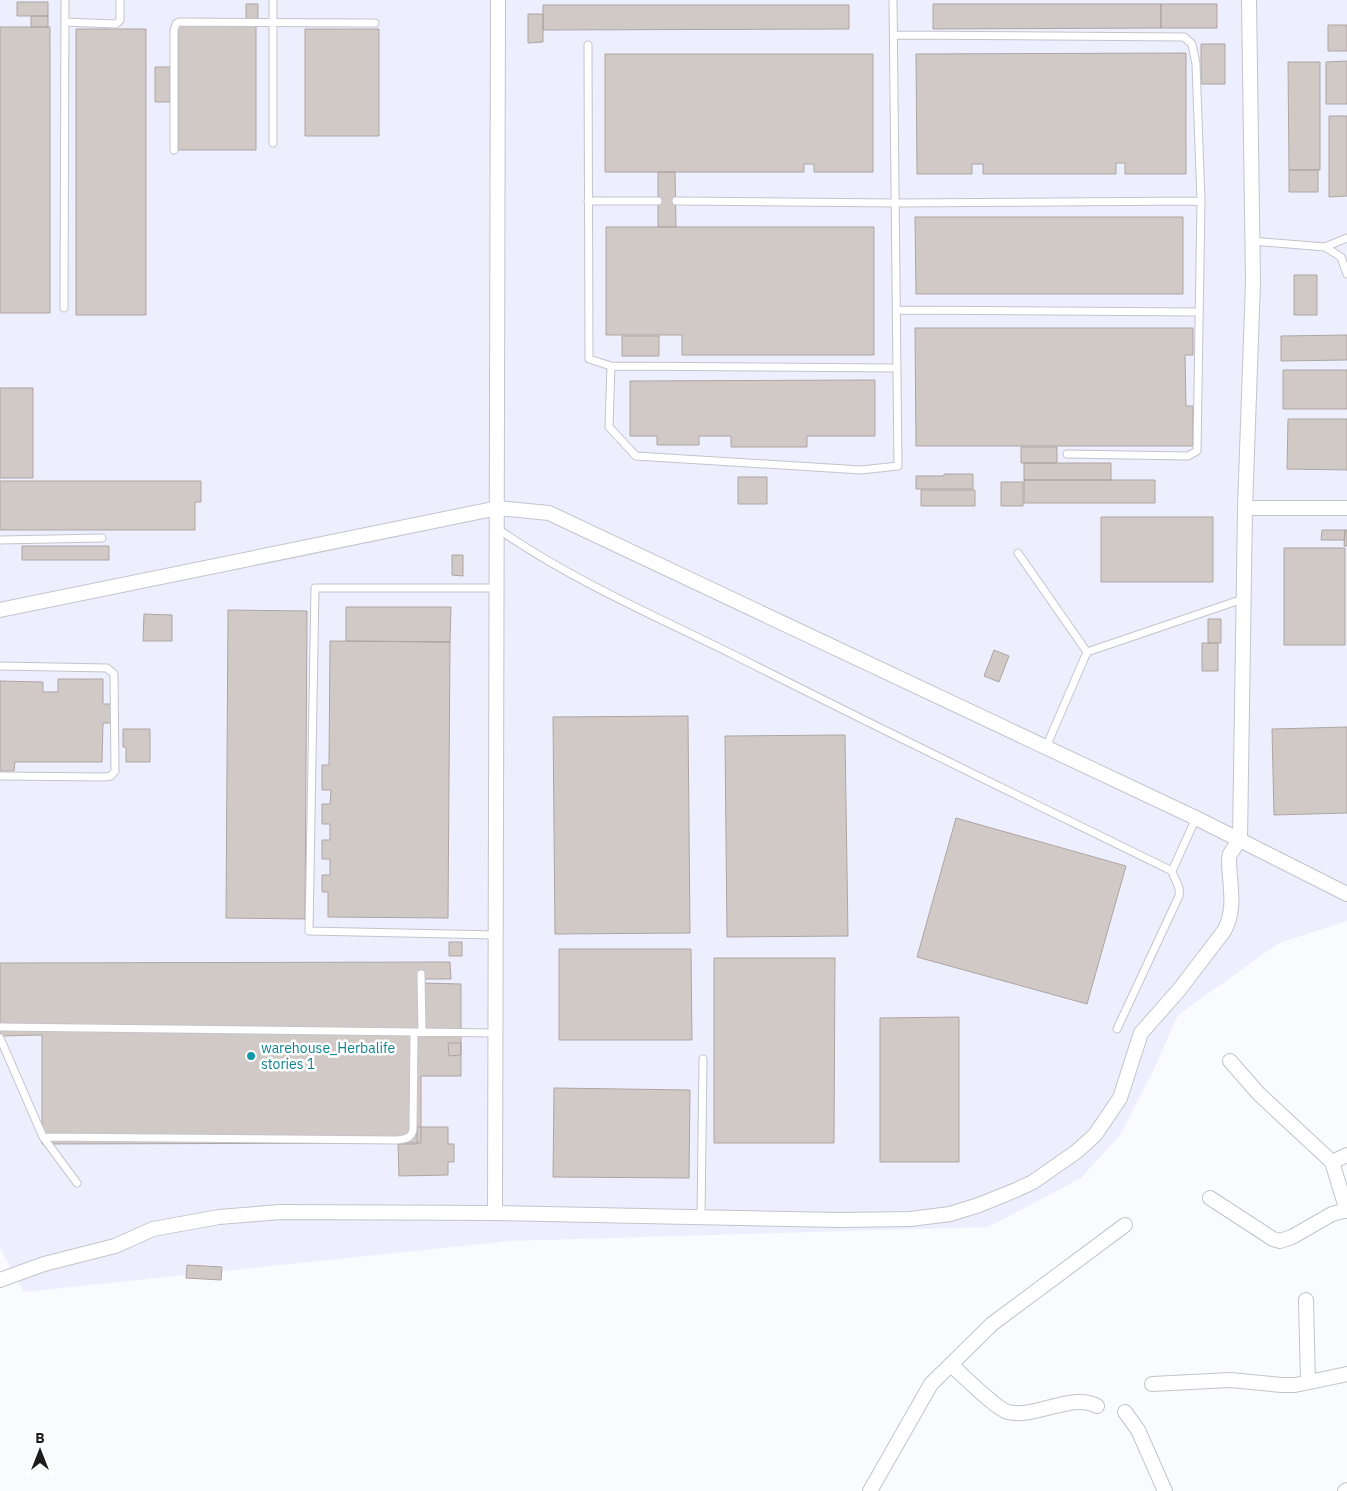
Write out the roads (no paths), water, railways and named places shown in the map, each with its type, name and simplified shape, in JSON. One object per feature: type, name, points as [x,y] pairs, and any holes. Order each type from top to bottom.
[{"type":"street","points":[[495,1213],[498,0]]},
{"type":"street","points":[[0,1280],[44,1264],[115,1246],[153,1229],[219,1217],[280,1212],[495,1213],[841,1220],[910,1219],[950,1214],[1016,1190],[1051,1170],[1095,1135],[1120,1098],[1141,1034],[1179,990],[1229,923],[1232,899],[1229,859],[1230,854],[1240,839],[1245,508],[1253,282],[1249,0]]},
{"type":"street","points":[[0,610],[498,508],[549,512],[1240,839],[1347,894]]},
{"type":"street","points":[[1245,508],[1347,508]]},
{"type":"street","points":[[1210,1198],[1272,1239],[1280,1241],[1292,1237],[1332,1214],[1347,1211],[1332,1162],[1259,1094],[1230,1061]]},
{"type":"street","points":[[1332,1162],[1347,1155]]},
{"type":"street","points":[[870,1491],[931,1384],[992,1324],[1125,1225]]},
{"type":"street","points":[[1306,1300],[1308,1382]]},
{"type":"street","points":[[951,1365],[997,1406],[1007,1412],[1030,1412],[1080,1403],[1097,1406]]},
{"type":"street","points":[[1152,1384],[1222,1380],[1282,1386],[1347,1374]]},
{"type":"street","points":[[1125,1412],[1138,1430],[1164,1491]]},
{"type":"lane","points":[[64,308],[65,0]]},
{"type":"lane","points":[[65,22],[116,24],[120,20],[120,0]]},
{"type":"lane","points":[[273,0],[273,143]]},
{"type":"lane","points":[[611,366],[610,427],[636,456],[861,470],[898,466],[893,0]]},
{"type":"lane","points":[[174,150],[174,30],[179,22],[375,23]]},
{"type":"lane","points":[[894,35],[1184,37],[1192,44],[1196,64],[1200,201],[1197,451],[1188,456],[1067,454]]},
{"type":"lane","points":[[588,45],[589,359],[611,366],[897,368]]},
{"type":"lane","points":[[588,201],[658,201]]},
{"type":"lane","points":[[676,201],[896,203],[1200,201]]},
{"type":"lane","points":[[1252,241],[1325,246],[1347,238]]},
{"type":"lane","points":[[1325,246],[1341,257],[1347,274]]},
{"type":"lane","points":[[897,310],[1199,312]]},
{"type":"lane","points":[[498,529],[535,554],[607,591],[860,719],[1172,871]]},
{"type":"lane","points":[[0,540],[102,538]]},
{"type":"lane","points":[[1018,553],[1087,652]]},
{"type":"lane","points":[[496,935],[309,931],[316,588],[498,588]]},
{"type":"lane","points":[[1046,747],[1087,652],[1244,599]]},
{"type":"lane","points":[[0,666],[107,668],[112,671],[114,674],[115,771],[111,776],[104,777],[0,776]]},
{"type":"lane","points":[[1117,1029],[1179,896],[1179,886],[1172,871],[1196,818]]},
{"type":"lane","points":[[420,974],[422,1032]]},
{"type":"lane","points":[[0,1027],[496,1033]]},
{"type":"lane","points":[[43,1137],[387,1140],[407,1138],[412,1135],[413,1130],[414,1032]]},
{"type":"lane","points":[[0,1038],[43,1137],[76,1182]]},
{"type":"lane","points":[[701,1218],[703,1059]]},
{"type":"place","name":"warehouse_Herbalife stories 1","points":[[251,1056]]}]
